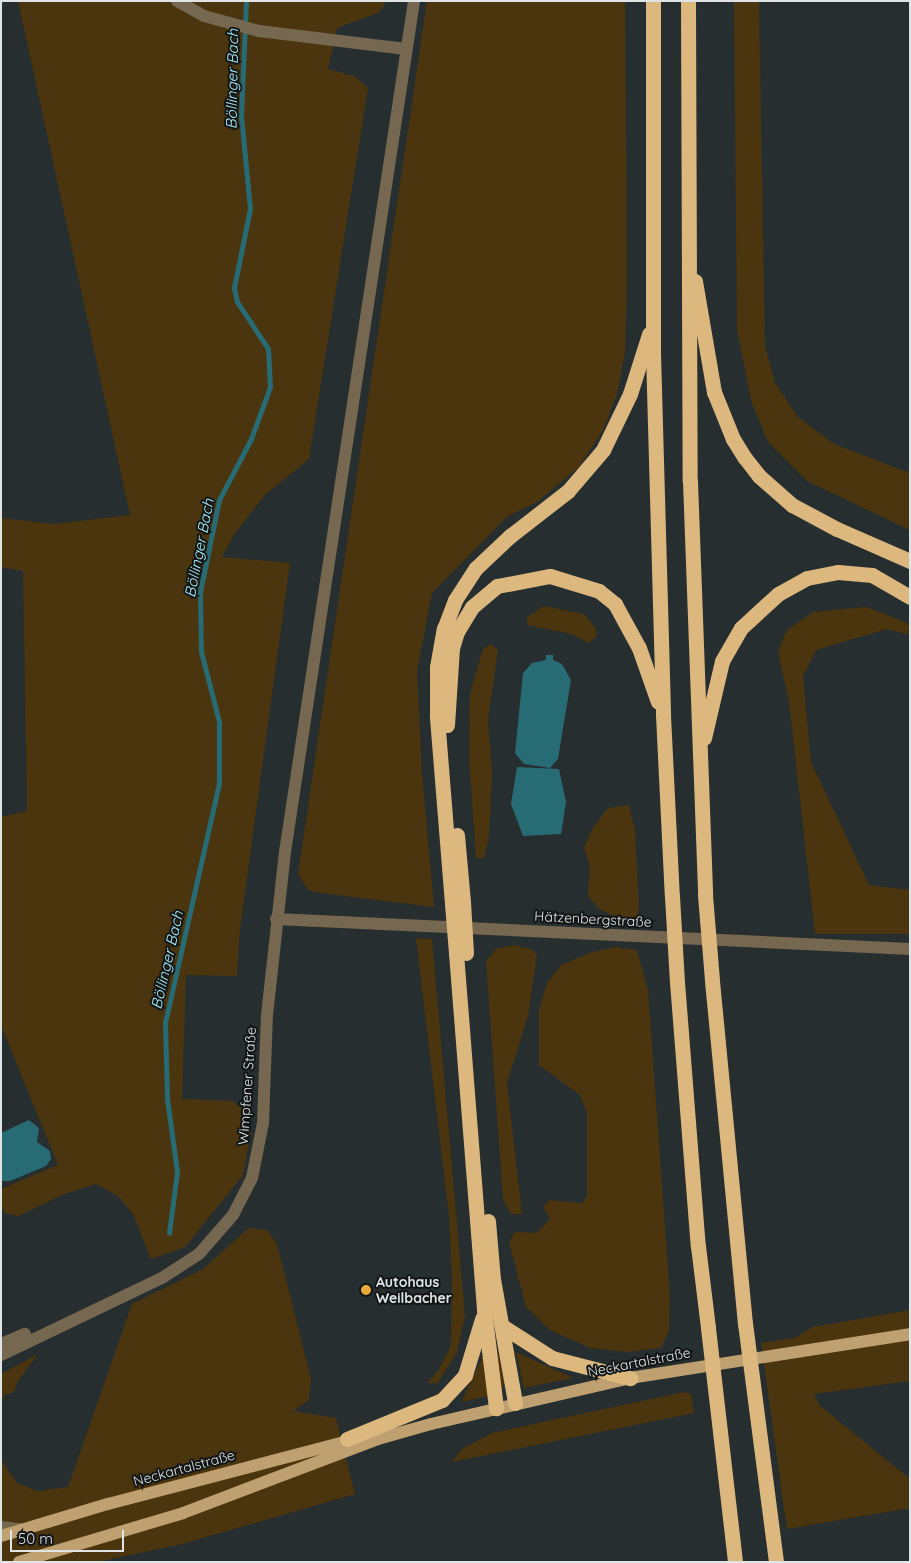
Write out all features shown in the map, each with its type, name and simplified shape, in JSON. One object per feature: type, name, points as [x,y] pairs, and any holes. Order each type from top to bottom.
[{"type":"highway","points":[[653,1],[652,326],[663,715],[672,896],[698,1246],[735,1562]]},
{"type":"highway","points":[[688,1],[690,481],[705,895],[745,1322],[776,1562]]},
{"type":"highway","points":[[688,240],[714,392],[733,439],[745,458],[758,476],[792,505],[837,530],[910,561]]},
{"type":"highway","points":[[458,903],[436,694],[444,629],[455,600],[476,568],[510,536],[568,490],[603,450],[630,394],[652,326]]},
{"type":"highway","points":[[699,759],[722,661],[741,628],[778,594],[807,578],[838,572],[872,575],[910,597]]},
{"type":"highway","points":[[496,1408],[484,1310],[447,716],[452,648],[457,632],[472,607],[497,586],[550,576],[599,592],[615,604],[628,622],[663,715]]},
{"type":"highway","points":[[461,953],[488,1232],[515,1403]]},
{"type":"highway","points":[[346,1439],[431,1407],[453,1390],[473,1358],[484,1310]]},
{"type":"highway","points":[[502,1326],[552,1358],[630,1378]]},
{"type":"main road","name":"Neckartalstraße","points":[[22,1561],[183,1513],[378,1440],[515,1403],[630,1378],[910,1334]]},
{"type":"main road","name":"Neckartalstraße","points":[[1,1536],[40,1526],[75,1513],[346,1439],[378,1440]]},
{"type":"street","points":[[177,1],[204,16],[259,31],[406,49]]},
{"type":"street","name":"Wimpfener Straße","points":[[1,1356],[162,1278],[199,1254],[223,1229],[242,1200],[252,1178],[262,1123],[276,919],[414,1]]},
{"type":"street","name":"Hätzenbergstraße","points":[[276,919],[910,949]]},
{"type":"street","name":"Wimpfener Straße","points":[[1,1344],[162,1278]]},
{"type":"street","points":[[1,1526],[24,1530]]},
{"type":"shaded area","points":[[18,1],[386,1],[380,12],[337,28],[328,69],[354,76],[368,88],[309,459],[265,495],[233,536],[222,557],[290,563],[240,929],[237,976],[186,975],[182,1099],[233,1101],[246,1112],[251,1132],[243,1175],[185,1247],[151,1259],[133,1214],[118,1196],[96,1184],[64,1194],[18,1216],[5,1213],[1,1205],[1,1189],[58,1165],[1,1025],[1,817],[27,811],[23,571],[1,567],[1,518],[54,524],[130,515]]},
{"type":"shaded area","points":[[427,1],[625,1],[627,276],[625,353],[617,394],[603,430],[579,467],[537,502],[508,516],[432,593],[417,671],[422,773],[434,907],[320,893],[308,890],[298,874]]},
{"type":"shaded area","points":[[734,1],[759,1],[765,346],[775,383],[798,417],[834,444],[910,473],[910,530],[807,481],[768,442],[752,404],[737,330]]},
{"type":"shaded area","points":[[544,606],[584,614],[595,627],[597,636],[589,643],[572,634],[527,625],[527,617]]},
{"type":"shaded area","points":[[866,607],[905,622],[910,627],[910,635],[887,629],[816,650],[803,676],[811,762],[869,885],[910,890],[910,934],[815,934],[789,701],[778,653],[786,631],[813,612]]},
{"type":"shaded area","points":[[491,644],[498,650],[488,720],[492,774],[489,835],[484,858],[476,858],[469,757],[470,694],[483,649]]},
{"type":"shaded area","points":[[629,805],[635,831],[639,906],[637,920],[621,919],[599,909],[588,896],[590,867],[584,848],[592,829],[608,808]]},
{"type":"shaded area","points":[[416,938],[432,939],[465,1316],[457,1352],[438,1383],[427,1383],[438,1371],[451,1346],[452,1278],[449,1216]]},
{"type":"shaded area","points":[[513,945],[531,949],[537,955],[528,1016],[507,1083],[522,1214],[511,1214],[503,1199],[486,961],[496,949]]},
{"type":"shaded area","points":[[616,947],[637,950],[648,990],[670,1297],[669,1331],[661,1348],[627,1352],[590,1348],[550,1330],[526,1307],[509,1242],[515,1232],[537,1233],[550,1219],[543,1207],[549,1200],[583,1203],[587,1194],[587,1113],[580,1095],[539,1065],[539,1009],[547,983],[561,965],[592,952]]},
{"type":"shaded area","points":[[249,1228],[267,1230],[277,1244],[311,1379],[309,1400],[293,1411],[336,1418],[355,1494],[182,1544],[97,1562],[1,1562],[1,1460],[17,1483],[37,1491],[68,1487],[132,1304],[203,1269]]},
{"type":"shaded area","points":[[910,1310],[910,1381],[814,1394],[819,1405],[910,1479],[910,1508],[787,1529],[761,1343],[795,1338],[813,1327]]},
{"type":"shaded area","points":[[494,1337],[505,1379],[502,1390],[501,1390]]},
{"type":"shaded area","points":[[516,1352],[571,1377],[573,1378],[524,1388]]},
{"type":"shaded area","points":[[38,1354],[18,1381],[14,1392],[4,1395],[1,1404],[1,1374]]},
{"type":"shaded area","points":[[484,1354],[488,1396],[462,1402],[462,1401]]},
{"type":"shaded area","points":[[684,1392],[691,1394],[694,1413],[452,1462],[462,1449],[492,1433]]},
{"type":"water","points":[[546,655],[553,655],[553,660],[562,664],[571,680],[558,759],[550,768],[524,764],[515,753],[523,673],[532,663],[546,660]]},
{"type":"water","points":[[517,767],[559,769],[566,802],[561,834],[523,836],[511,804]]},
{"type":"water","points":[[29,1120],[39,1128],[37,1142],[50,1151],[51,1159],[46,1166],[10,1181],[1,1181],[1,1133]]},
{"type":"waterway","name":"Böllinger Bach","points":[[169,1233],[177,1172],[167,1099],[165,1023],[219,783],[219,722],[201,652],[200,592],[219,500],[251,439],[270,387],[268,349],[237,302],[234,288],[250,209],[241,116],[246,1]]},
{"type":"place","name":"Autohaus Weilbacher","points":[[366,1290]]}]
